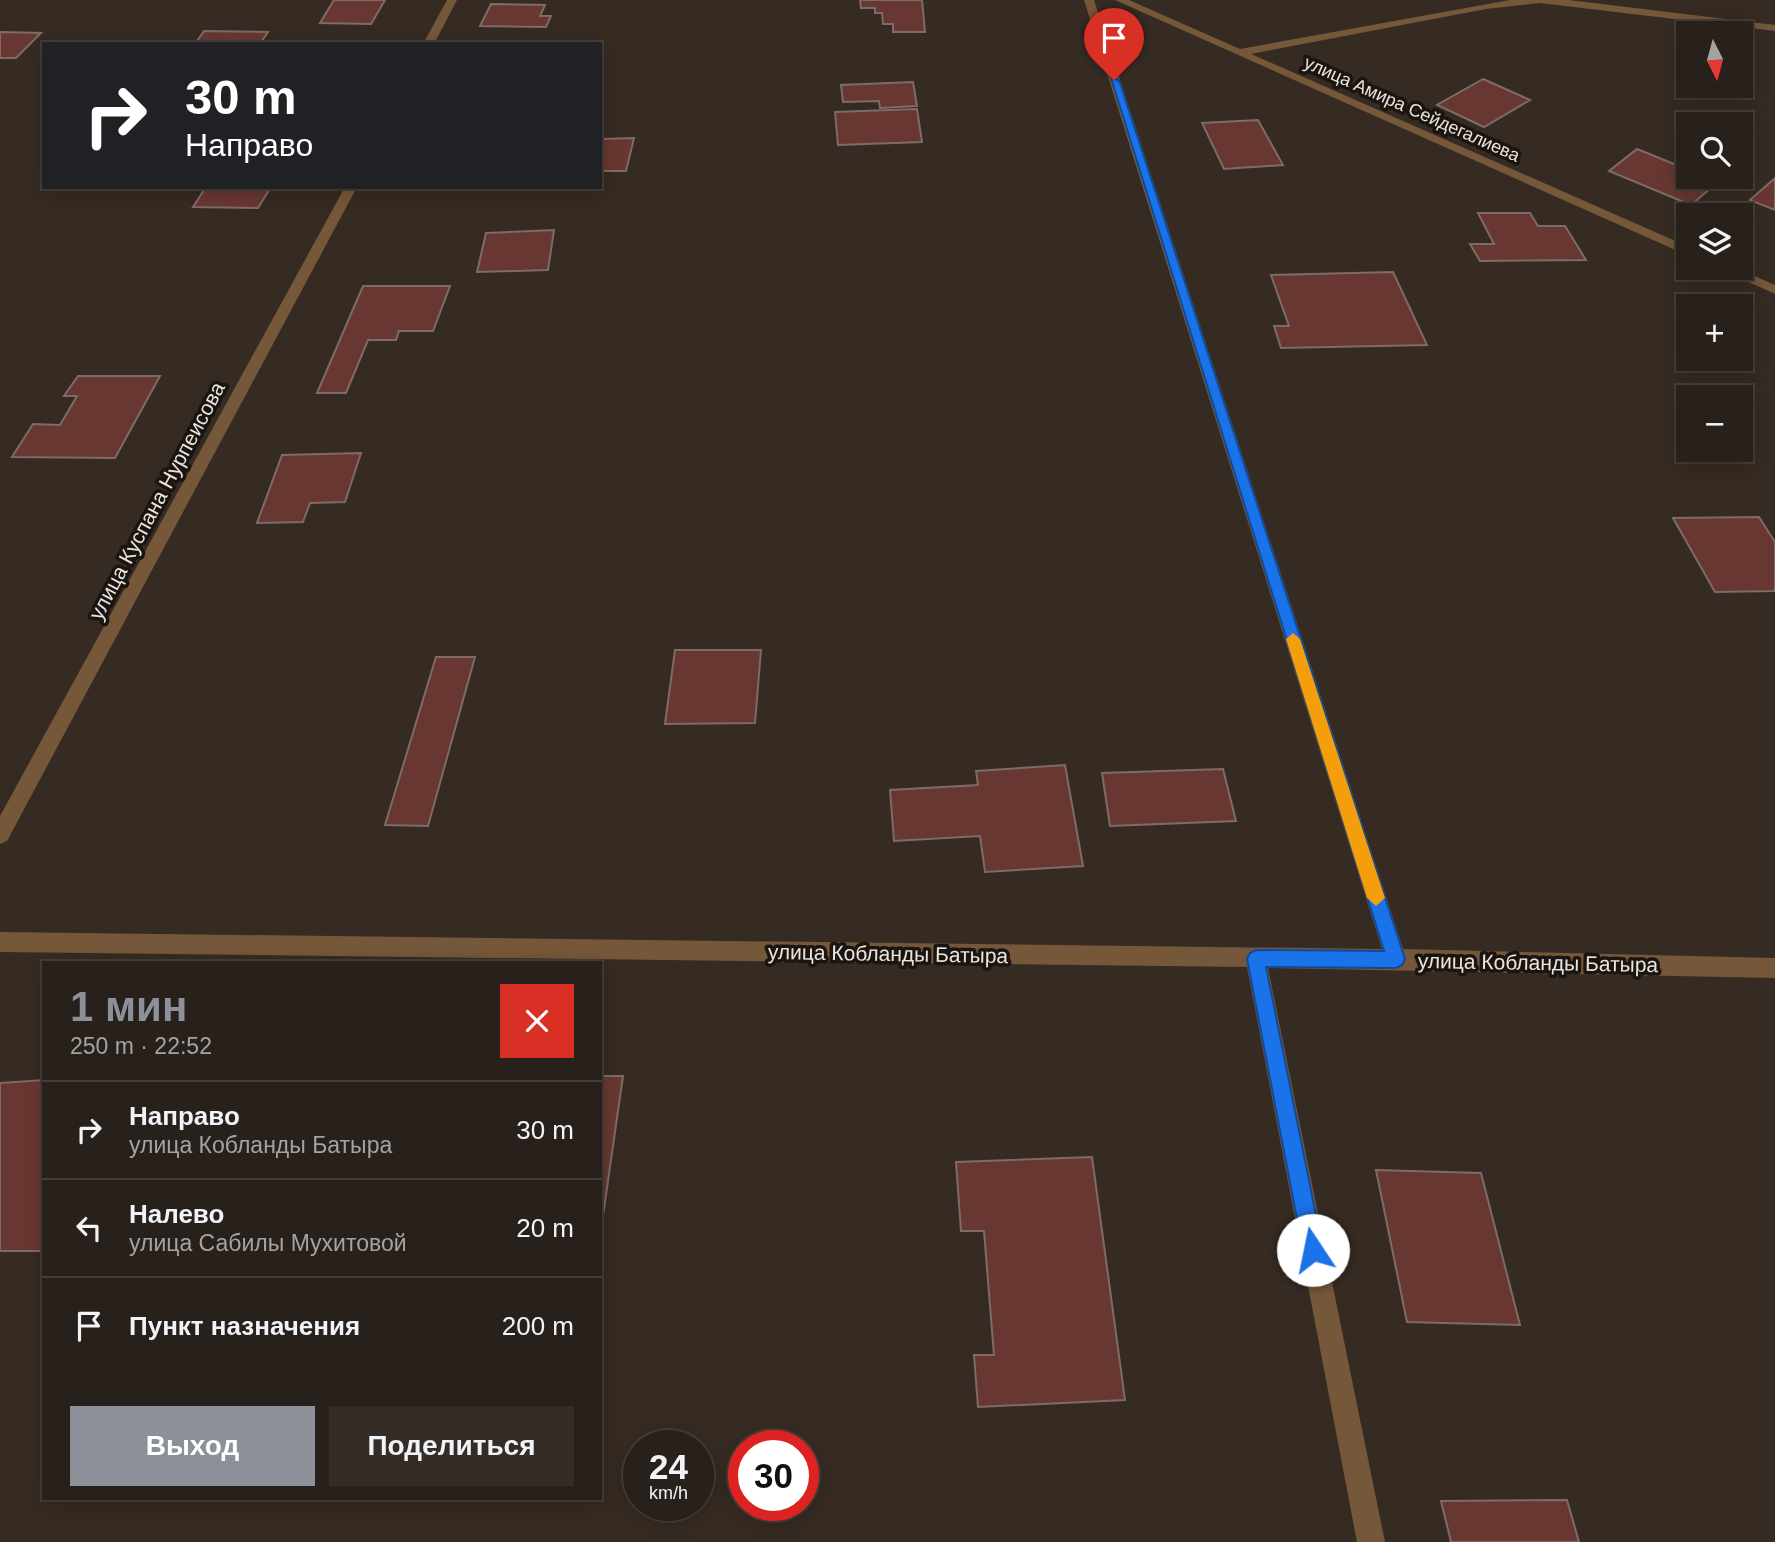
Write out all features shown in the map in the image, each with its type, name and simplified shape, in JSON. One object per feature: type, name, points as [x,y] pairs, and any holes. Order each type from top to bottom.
[{"type":"street","points":[[429,42],[452,0]]},
{"type":"street","points":[[1089,0],[1396,959]]},
{"type":"street","name":"улица Амира Сейдегалиева","points":[[1120,0],[1676,246]]},
{"type":"street","points":[[1237,53],[1486,6],[1541,0],[1773,31]]},
{"type":"street","name":"улица Куспана Нурпеисова","points":[[0,835],[350,189]]},
{"type":"street","points":[[1752,280],[1775,290]]},
{"type":"street","name":"улица Кобланды Батыра","points":[[0,942],[1396,959],[1775,968]]},
{"type":"street","points":[[1256,959],[1371,1542]]},
{"type":"building","points":[[334,0],[385,0],[371,24],[320,23]]},
{"type":"building","points":[[860,0],[922,0],[925,32],[893,32],[893,24],[883,24],[882,13],[875,13],[875,8],[861,8]]},
{"type":"building","points":[[491,4],[545,5],[540,16],[551,16],[546,27],[480,26]]},
{"type":"building","points":[[204,31],[268,32],[261,42],[196,42]]},
{"type":"building","points":[[0,32],[41,33],[16,58],[0,58]]},
{"type":"building","points":[[1483,79],[1530,100],[1484,127],[1437,105]]},
{"type":"building","points":[[913,82],[917,106],[880,108],[879,101],[843,102],[841,85]]},
{"type":"building","points":[[917,109],[922,142],[838,145],[835,112]]},
{"type":"building","points":[[1258,120],[1283,165],[1224,169],[1202,123]]},
{"type":"building","points":[[634,138],[626,171],[602,171],[602,139]]},
{"type":"building","points":[[1637,149],[1676,165],[1676,189],[1710,189],[1693,203],[1686,203],[1609,171]]},
{"type":"building","points":[[1775,178],[1775,210],[1750,200]]},
{"type":"building","points":[[205,189],[270,189],[258,208],[193,207]]},
{"type":"building","points":[[1478,213],[1530,213],[1538,226],[1565,226],[1586,260],[1480,261],[1470,244],[1494,244]]},
{"type":"building","points":[[554,230],[548,270],[477,272],[486,233]]},
{"type":"building","points":[[1393,272],[1427,345],[1281,348],[1274,326],[1289,326],[1271,275]]},
{"type":"building","points":[[363,286],[450,286],[433,331],[399,331],[396,340],[368,340],[346,393],[317,393]]},
{"type":"building","points":[[78,376],[160,376],[115,458],[12,457],[33,424],[60,425],[77,396],[64,396]]},
{"type":"building","points":[[361,453],[345,502],[310,503],[303,522],[257,523],[282,455]]},
{"type":"building","points":[[1759,517],[1775,542],[1775,591],[1715,592],[1673,518]]},
{"type":"building","points":[[675,650],[761,650],[755,723],[665,724]]},
{"type":"building","points":[[436,657],[475,657],[428,826],[385,825]]},
{"type":"building","points":[[1065,765],[1083,866],[985,872],[980,836],[894,841],[890,790],[978,785],[976,771]]},
{"type":"building","points":[[1223,769],[1236,821],[1110,826],[1102,773]]},
{"type":"building","points":[[602,1076],[623,1076],[602,1223]]},
{"type":"building","points":[[42,1080],[42,1251],[0,1251],[0,1083]]},
{"type":"building","points":[[1092,1157],[1125,1400],[978,1407],[974,1355],[994,1355],[984,1231],[961,1231],[956,1162]]},
{"type":"building","points":[[1376,1170],[1481,1173],[1520,1325],[1407,1322]]},
{"type":"building","points":[[1567,1500],[1579,1542],[1451,1542],[1441,1501]]},
{"type":"slow traffic","points":[[1293,639],[1376,898]]},
{"type":"route","points":[[1114,80],[1396,959],[1256,959],[1313,1250]]}]
